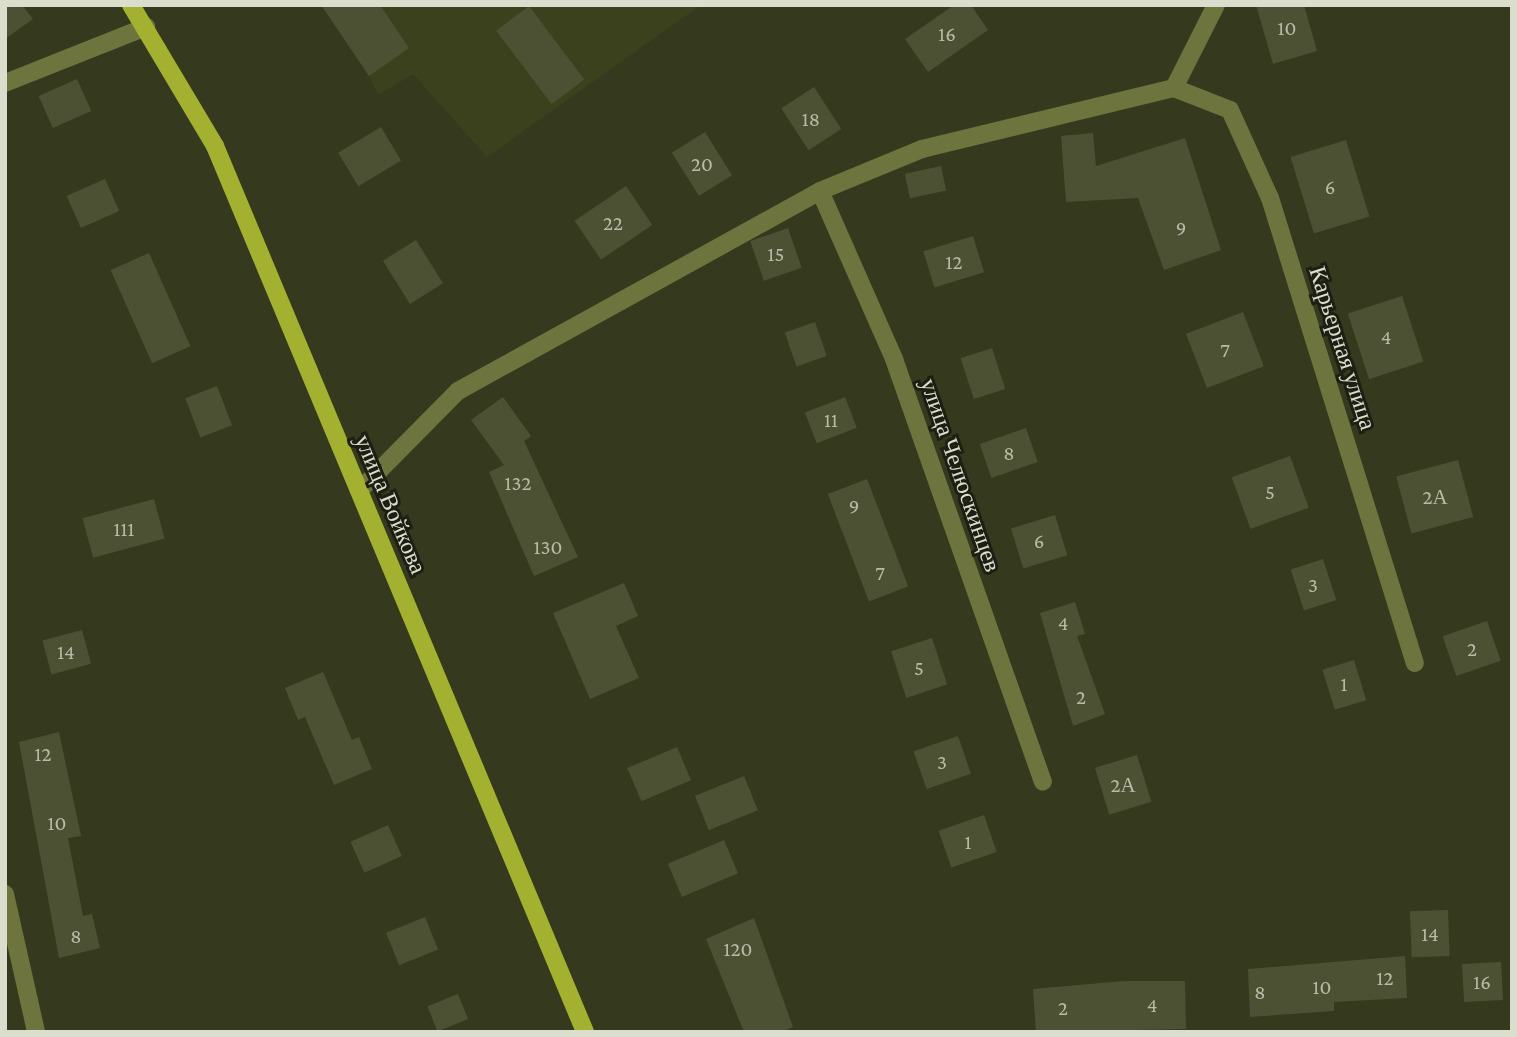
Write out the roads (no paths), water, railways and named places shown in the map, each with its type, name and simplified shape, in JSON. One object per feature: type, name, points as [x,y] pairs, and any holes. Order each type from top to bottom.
[{"type":"main road","name":"улица Войкова","points":[[131,5],[146,26],[215,146],[585,1032]]},
{"type":"street","points":[[359,491],[458,391],[820,191],[922,149],[1174,88],[1216,5]]},
{"type":"street","points":[[5,83],[146,26]]},
{"type":"street","name":"Карьерная улица","points":[[1174,88],[1230,110],[1270,198],[1415,663]]},
{"type":"street","name":"улица Челюскинцев","points":[[820,191],[894,359],[1043,781]]},
{"type":"street","points":[[5,894],[36,1032]]}]
